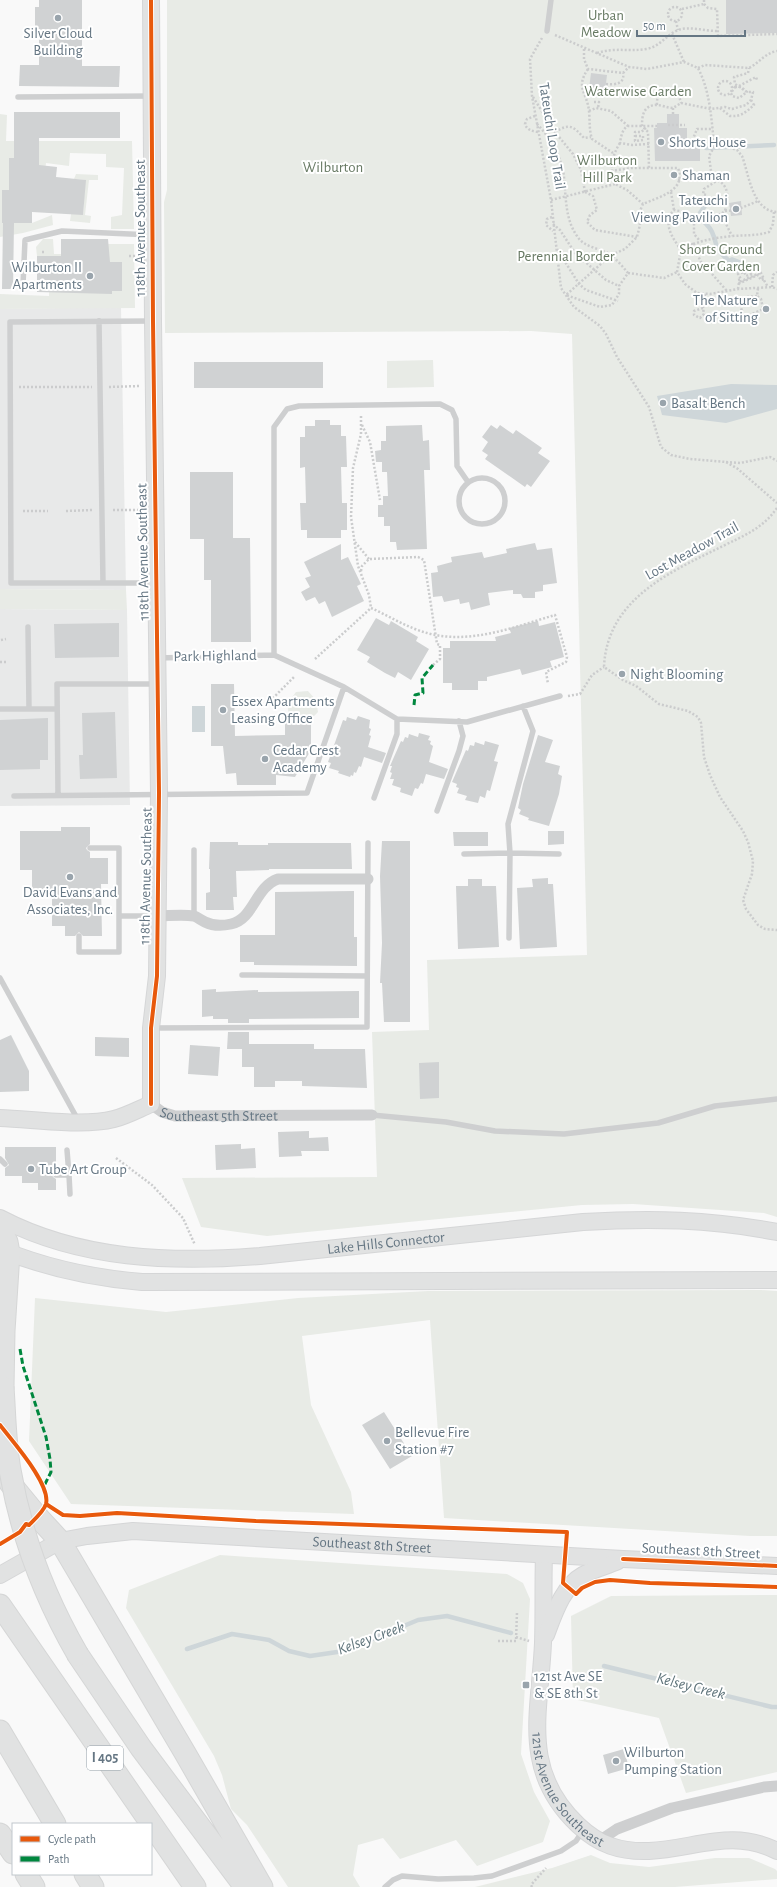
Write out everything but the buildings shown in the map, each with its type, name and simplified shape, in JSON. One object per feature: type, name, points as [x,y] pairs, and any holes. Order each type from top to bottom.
[{"type":"highway","points":[[0,1228],[7,1242],[5,1258],[3,1387],[10,1469],[25,1533],[36,1567],[59,1622],[78,1655],[141,1748],[245,1887]]},
{"type":"highway","points":[[0,1470],[37,1516],[60,1541],[208,1791],[262,1887]]},
{"type":"highway","name":"I 405","points":[[0,1605],[151,1823]]},
{"type":"highway","points":[[0,1731],[54,1823]]},
{"type":"highway","name":"I 405","points":[[152,1825],[195,1887]]},
{"type":"highway","points":[[27,1875],[34,1887]]},
{"type":"highway","points":[[86,1875],[93,1887]]},
{"type":"main road","name":"118th Avenue Southeast","points":[[151,0],[152,321],[159,793],[157,976],[151,1028],[151,1104]]},
{"type":"main road","name":"Southeast 5th Street","points":[[0,1118],[79,1122],[114,1119],[151,1104]]},
{"type":"main road","name":"Lake Hills Connector","points":[[0,1218],[35,1233],[82,1247],[136,1257],[211,1260],[583,1222],[620,1220],[652,1219],[710,1222],[777,1232]]},
{"type":"main road","points":[[5,1258],[113,1280],[142,1282],[719,1278],[777,1280]]},
{"type":"main road","name":"Southeast 8th Street","points":[[0,1575],[60,1541],[109,1533],[154,1531],[623,1559],[777,1566]]},
{"type":"main road","name":"121st Avenue Southeast","points":[[544,1554],[536,1643],[537,1740],[544,1776],[554,1798],[568,1816],[599,1841],[620,1850],[651,1851],[731,1839],[766,1845],[777,1851]]},
{"type":"main road","points":[[536,1643],[558,1604],[569,1588],[582,1575],[623,1559]]},
{"type":"street","points":[[157,916],[194,916],[210,924],[222,926],[233,924],[243,919],[264,887],[269,882],[278,879],[368,879]]},
{"type":"street","name":"Southeast 5th Street","points":[[151,1104],[162,1112],[175,1116],[372,1115]]},
{"type":"street","points":[[599,1841],[617,1829],[672,1808],[764,1787],[777,1786]]},
{"type":"lane","points":[[546,31],[551,0]]},
{"type":"lane","points":[[18,97],[151,96]]},
{"type":"lane","points":[[23,285],[25,240],[62,231],[152,235]]},
{"type":"lane","points":[[99,321],[103,582]]},
{"type":"lane","points":[[152,321],[10,322],[11,582],[156,582]]},
{"type":"lane","points":[[468,482],[458,466],[456,419],[452,410],[440,404],[300,406],[287,410],[274,427],[274,655],[344,687],[397,719],[467,722],[560,696]]},
{"type":"lane","points":[[479,477],[491,479],[501,487],[505,498],[504,510],[496,520],[484,525],[472,523],[462,515],[458,504],[460,492],[468,482],[479,477]]},
{"type":"lane","points":[[28,627],[29,709]]},
{"type":"lane","name":"Park Highland","points":[[157,658],[274,655]]},
{"type":"lane","points":[[58,794],[57,684],[157,684]]},
{"type":"lane","points":[[14,796],[58,794],[307,793],[344,687]]},
{"type":"lane","points":[[509,938],[510,854],[508,824],[533,731],[523,706]]},
{"type":"lane","points":[[0,709],[57,709]]},
{"type":"lane","points":[[374,798],[397,734],[397,719]]},
{"type":"lane","points":[[437,811],[463,736],[459,721]]},
{"type":"lane","points":[[151,1028],[367,1027],[368,843]]},
{"type":"lane","points":[[79,936],[79,952],[119,952],[119,848],[90,848]]},
{"type":"lane","points":[[194,850],[194,916]]},
{"type":"lane","points":[[464,854],[560,854]]},
{"type":"lane","points":[[119,916],[157,916]]},
{"type":"lane","points":[[242,975],[367,976]]},
{"type":"lane","points":[[0,978],[79,1122]]},
{"type":"lane","points":[[372,1115],[446,1122],[495,1131],[564,1134],[658,1123],[714,1106],[777,1099]]},
{"type":"lane","points":[[67,1150],[70,1194]]},
{"type":"lane","points":[[0,1159],[5,1164]]},
{"type":"lane","points":[[56,1175],[69,1175]]},
{"type":"lane","points":[[385,1887],[393,1880],[402,1876],[438,1879],[492,1876],[561,1851],[576,1841],[584,1830]]},
{"type":"path","points":[[704,0],[704,4],[708,8],[717,8],[718,36],[777,34]]},
{"type":"path","points":[[682,9],[681,19],[676,21],[668,18],[668,12],[671,7],[678,6],[682,9],[704,4]]},
{"type":"path","points":[[676,21],[678,30]]},
{"type":"path","points":[[597,53],[610,49],[638,50],[651,48],[664,41],[678,30],[717,31]]},
{"type":"path","points":[[546,31],[597,53],[618,64],[629,67],[647,69],[684,62],[698,68],[703,77],[711,109],[714,147],[709,156],[712,178]]},
{"type":"path","points":[[672,34],[684,62]]},
{"type":"path","points":[[584,48],[584,59],[588,69]]},
{"type":"path","points":[[698,68],[705,65],[749,68],[756,65],[769,52],[777,51]]},
{"type":"path","points":[[606,84],[619,84],[623,79],[623,73],[629,67]]},
{"type":"path","points":[[747,92],[739,98],[735,89],[734,76],[748,73],[749,68]]},
{"type":"path","points":[[588,69],[623,73]]},
{"type":"path","points":[[588,69],[584,75],[582,89],[589,111],[588,125],[591,137],[592,140],[613,153]]},
{"type":"path","points":[[642,126],[642,115],[645,110],[657,105],[673,108],[680,103],[711,109],[725,107],[732,109],[746,104],[751,100],[753,92],[735,89],[726,82],[718,84],[719,91],[722,94],[727,95],[735,89],[756,77],[757,80]]},
{"type":"path","points":[[657,105],[658,96],[661,92],[673,90],[679,96],[680,103]]},
{"type":"path","points":[[532,96],[555,132],[573,154],[578,164],[585,192],[593,196],[596,210],[590,215],[588,222],[595,230],[608,231],[622,236],[637,237]]},
{"type":"path","points":[[720,108],[730,116],[739,116],[754,105],[751,100]]},
{"type":"path","points":[[594,102],[599,102],[598,109]]},
{"type":"path","points":[[673,108],[673,114]]},
{"type":"path","points":[[589,111],[598,109],[611,112],[628,126],[657,126]]},
{"type":"path","points":[[535,116],[527,119],[525,124],[526,128],[531,131],[538,132]]},
{"type":"path","points":[[536,123],[545,132],[559,158],[564,176],[565,197],[568,214],[577,237],[583,243],[611,255],[628,272],[664,278],[678,272]]},
{"type":"path","points":[[668,125],[685,125]]},
{"type":"path","points":[[555,132],[565,126],[576,129],[584,138],[591,137]]},
{"type":"path","points":[[615,184],[611,171],[613,153],[620,143],[621,136],[625,128],[628,126]]},
{"type":"path","points":[[642,126],[646,128],[648,132],[649,168]]},
{"type":"path","points":[[635,136],[643,136],[643,140],[635,141],[635,136],[635,132],[639,132],[646,128]]},
{"type":"path","points":[[687,144],[691,144],[697,129],[713,129]]},
{"type":"path","points":[[681,250],[699,240],[758,235],[769,232],[773,224],[775,212],[766,209],[758,201],[742,156],[737,150],[714,142]]},
{"type":"path","points":[[620,143],[632,145],[649,144]]},
{"type":"path","points":[[566,295],[596,270],[611,255],[625,249],[637,237],[640,225],[639,213],[644,204],[670,192],[678,184],[680,172],[678,168],[631,168],[611,171]]},
{"type":"path","points":[[678,180],[712,178],[718,180],[727,193],[725,211]]},
{"type":"path","points":[[706,196],[703,194],[704,189],[718,180]]},
{"type":"path","points":[[551,200],[615,184],[627,190],[644,204]]},
{"type":"path","points":[[670,192],[674,210]]},
{"type":"path","points":[[674,210],[685,212],[696,218],[736,210],[758,201]]},
{"type":"path","points":[[674,210],[669,215],[668,223],[675,241],[681,250],[678,272],[685,284],[697,293],[706,294],[738,289],[768,287],[777,289]]},
{"type":"path","points":[[720,214],[732,236]]},
{"type":"path","points":[[552,217],[547,219],[546,225],[554,232]]},
{"type":"path","points":[[696,218],[694,234],[699,240]]},
{"type":"path","points":[[552,223],[560,230],[575,253],[606,280],[619,286]]},
{"type":"path","points":[[692,243],[702,264]]},
{"type":"path","points":[[556,249],[579,284],[586,290],[617,301]]},
{"type":"path","points":[[129,256],[138,256]]},
{"type":"path","points":[[738,289],[740,282],[738,280],[741,278],[738,274],[744,272],[746,276],[751,274],[748,269],[757,265],[763,279]]},
{"type":"path","points":[[566,295],[600,306],[612,305],[617,301],[619,286],[628,272]]},
{"type":"path","points":[[740,282],[759,272],[768,287]]},
{"type":"path","points":[[772,287],[773,275],[777,272]]},
{"type":"path","points":[[712,274],[727,291]]},
{"type":"path","points":[[757,296],[758,288]]},
{"type":"path","points":[[703,308],[694,311],[694,315],[700,318],[704,314],[703,308],[706,294]]},
{"type":"path","points":[[757,296],[761,299],[763,309],[758,313],[750,315],[743,314],[741,308],[742,301],[747,297],[757,296]]},
{"type":"path","points":[[10,387],[139,386]]},
{"type":"path","points":[[361,416],[361,434],[353,468],[351,517],[360,571],[371,608],[426,633],[436,635],[477,636],[555,615],[567,657],[566,662],[546,672],[548,684]]},
{"type":"path","points":[[361,423],[370,442],[380,500]]},
{"type":"path","points":[[726,462],[740,463],[770,457],[777,461]]},
{"type":"path","points":[[66,511],[93,510]]},
{"type":"path","points":[[113,510],[140,510]]},
{"type":"path","points":[[22,511],[48,511]]},
{"type":"path","points":[[354,542],[369,559]]},
{"type":"path","points":[[360,571],[362,566],[369,559],[422,558],[425,564],[437,644],[440,645],[441,652],[440,659],[433,665]]},
{"type":"path","points":[[315,659],[371,608]]},
{"type":"path","points":[[2,640],[6,639]]},
{"type":"path","points":[[0,662],[8,662]]},
{"type":"path","points":[[560,696],[580,694],[592,675],[604,668],[636,686],[660,704],[688,711],[698,718],[701,724],[704,757],[710,775],[720,797],[743,831],[748,842],[753,861],[752,874],[743,900],[746,910],[758,925],[765,929],[777,930]]},
{"type":"path","points":[[267,704],[296,676]]},
{"type":"path","points":[[116,1158],[152,1185],[183,1218],[196,1246]]},
{"type":"path","points":[[498,1641],[516,1641],[517,1612]]},
{"type":"path","points":[[516,1637],[536,1643]]},
{"type":"shaded area","points":[[732,257],[745,262],[749,269],[741,273],[728,272],[726,268],[726,261]]},
{"type":"shaded area","points":[[121,307],[126,590],[0,589],[0,309]]},
{"type":"shaded area","points":[[731,384],[777,385],[777,409],[726,423],[662,415],[657,396]]},
{"type":"shaded area","points":[[0,609],[127,610],[130,805],[0,806]]},
{"type":"shaded area","points":[[192,706],[205,706],[205,732],[192,732]]},
{"type":"green space","name":"Wilburton Hill Park","points":[[167,0],[777,0],[777,1217],[764,1213],[633,1204],[582,1205],[267,1236],[201,1227],[182,1178],[377,1177],[372,1032],[429,1030],[427,960],[587,955],[572,334],[531,331],[165,333],[164,202],[167,190]]},
{"type":"green space","points":[[0,114],[7,115],[6,141],[132,141],[134,229],[111,229],[111,217],[122,215],[124,168],[106,167],[106,154],[70,153],[69,166],[46,163],[45,171],[39,170],[38,158],[9,158],[9,190],[2,191],[2,222],[32,223],[52,215],[53,225],[0,237]]},
{"type":"green space","points":[[76,174],[98,175],[98,180],[89,180],[85,215],[91,216],[90,223],[70,221],[71,214],[83,214],[85,180],[74,179]]},
{"type":"green space","points":[[43,239],[53,239],[54,254],[108,254],[108,244],[134,244],[135,308],[0,309],[0,294],[49,296],[50,256],[37,256],[36,247]]},
{"type":"green space","points":[[433,360],[434,387],[387,388],[387,361]]},
{"type":"green space","points":[[0,589],[126,590],[127,610],[0,609]]},
{"type":"green space","points":[[308,691],[316,700],[318,712],[308,722],[292,722],[288,710],[291,699],[296,692]]},
{"type":"green space","points":[[428,1291],[777,1291],[777,1536],[750,1536],[444,1518],[430,1320],[302,1336],[311,1405],[351,1492],[354,1514],[71,1504],[29,1441],[35,1298],[166,1312],[298,1298]]},
{"type":"green space","points":[[220,1555],[507,1574],[523,1583],[530,1599],[521,1754],[534,1792],[550,1821],[543,1842],[477,1866],[456,1840],[400,1859],[383,1838],[358,1845],[353,1875],[360,1887],[288,1887],[247,1825],[231,1809],[222,1775],[214,1756],[126,1608],[129,1590]]},
{"type":"green space","points":[[777,1595],[777,1772],[686,1793],[659,1718],[573,1699],[571,1616],[611,1596]]},
{"type":"green space","points":[[591,1855],[610,1863],[649,1867],[715,1858],[749,1858],[775,1869],[777,1871],[777,1879],[675,1887],[475,1887],[552,1868]]},
{"type":"waterway","points":[[706,148],[774,145]]},
{"type":"waterway","points":[[709,200],[700,213],[701,217],[712,232],[718,249],[727,259]]},
{"type":"waterway","name":"Kelsey Creek","points":[[187,1649],[232,1634],[269,1640],[289,1651],[310,1656],[344,1651],[418,1620],[447,1616],[511,1633]]},
{"type":"waterway","name":"Kelsey Creek","points":[[604,1666],[777,1707]]},
{"type":"marked path","points":[[414,705],[415,695],[423,693],[422,678],[433,665]]},
{"type":"marked path","points":[[20,1349],[23,1366],[46,1437],[50,1459],[51,1472],[44,1486]]},
{"type":"cycle path","points":[[151,0],[153,321],[159,793],[157,976],[151,1028],[151,1104]]},
{"type":"cycle path","points":[[0,1425],[37,1474],[43,1485],[46,1496],[45,1507],[29,1525],[26,1524],[20,1532],[0,1544]]},
{"type":"cycle path","points":[[46,1504],[63,1515],[80,1516],[117,1513],[256,1521],[567,1532],[563,1583],[576,1594],[582,1588],[595,1582],[610,1580],[650,1583],[777,1587]]},
{"type":"cycle path","points":[[623,1559],[777,1566]]},
{"type":"place","name":"Silver Cloud Building","points":[[58,18]]},
{"type":"place","name":"Shorts House","points":[[661,142]]},
{"type":"place","name":"Shaman","points":[[674,175]]},
{"type":"place","name":"Tateuchi Viewing Pavilion","points":[[736,209]]},
{"type":"place","name":"Wilburton II Apartments","points":[[90,276]]},
{"type":"place","name":"The Nature of Sitting","points":[[766,309]]},
{"type":"place","name":"Basalt Bench","points":[[663,403]]},
{"type":"place","name":"Night Blooming","points":[[622,674]]},
{"type":"place","name":"Essex Apartments Leasing Office","points":[[223,710]]},
{"type":"place","name":"Cedar Crest Academy","points":[[265,759]]},
{"type":"place","name":"David Evans and Associates, Inc.","points":[[70,877]]},
{"type":"place","name":"Tube Art Group","points":[[31,1169]]},
{"type":"place","name":"Bellevue Fire Station #7","points":[[387,1441]]},
{"type":"place","name":"121st Ave SE & SE 8th St","points":[[526,1685]]},
{"type":"place","name":"Wilburton Pumping Station","points":[[616,1761]]},
{"type":"park label","name":"Urban Meadow","points":[[606,24]]},
{"type":"park label","name":"Waterwise Garden","points":[[638,91]]},
{"type":"park label","name":"Wilburton","points":[[333,167]]},
{"type":"park label","name":"Perennial Border","points":[[566,256]]},
{"type":"park label","name":"Shorts Ground Cover Garden","points":[[721,258]]}]
